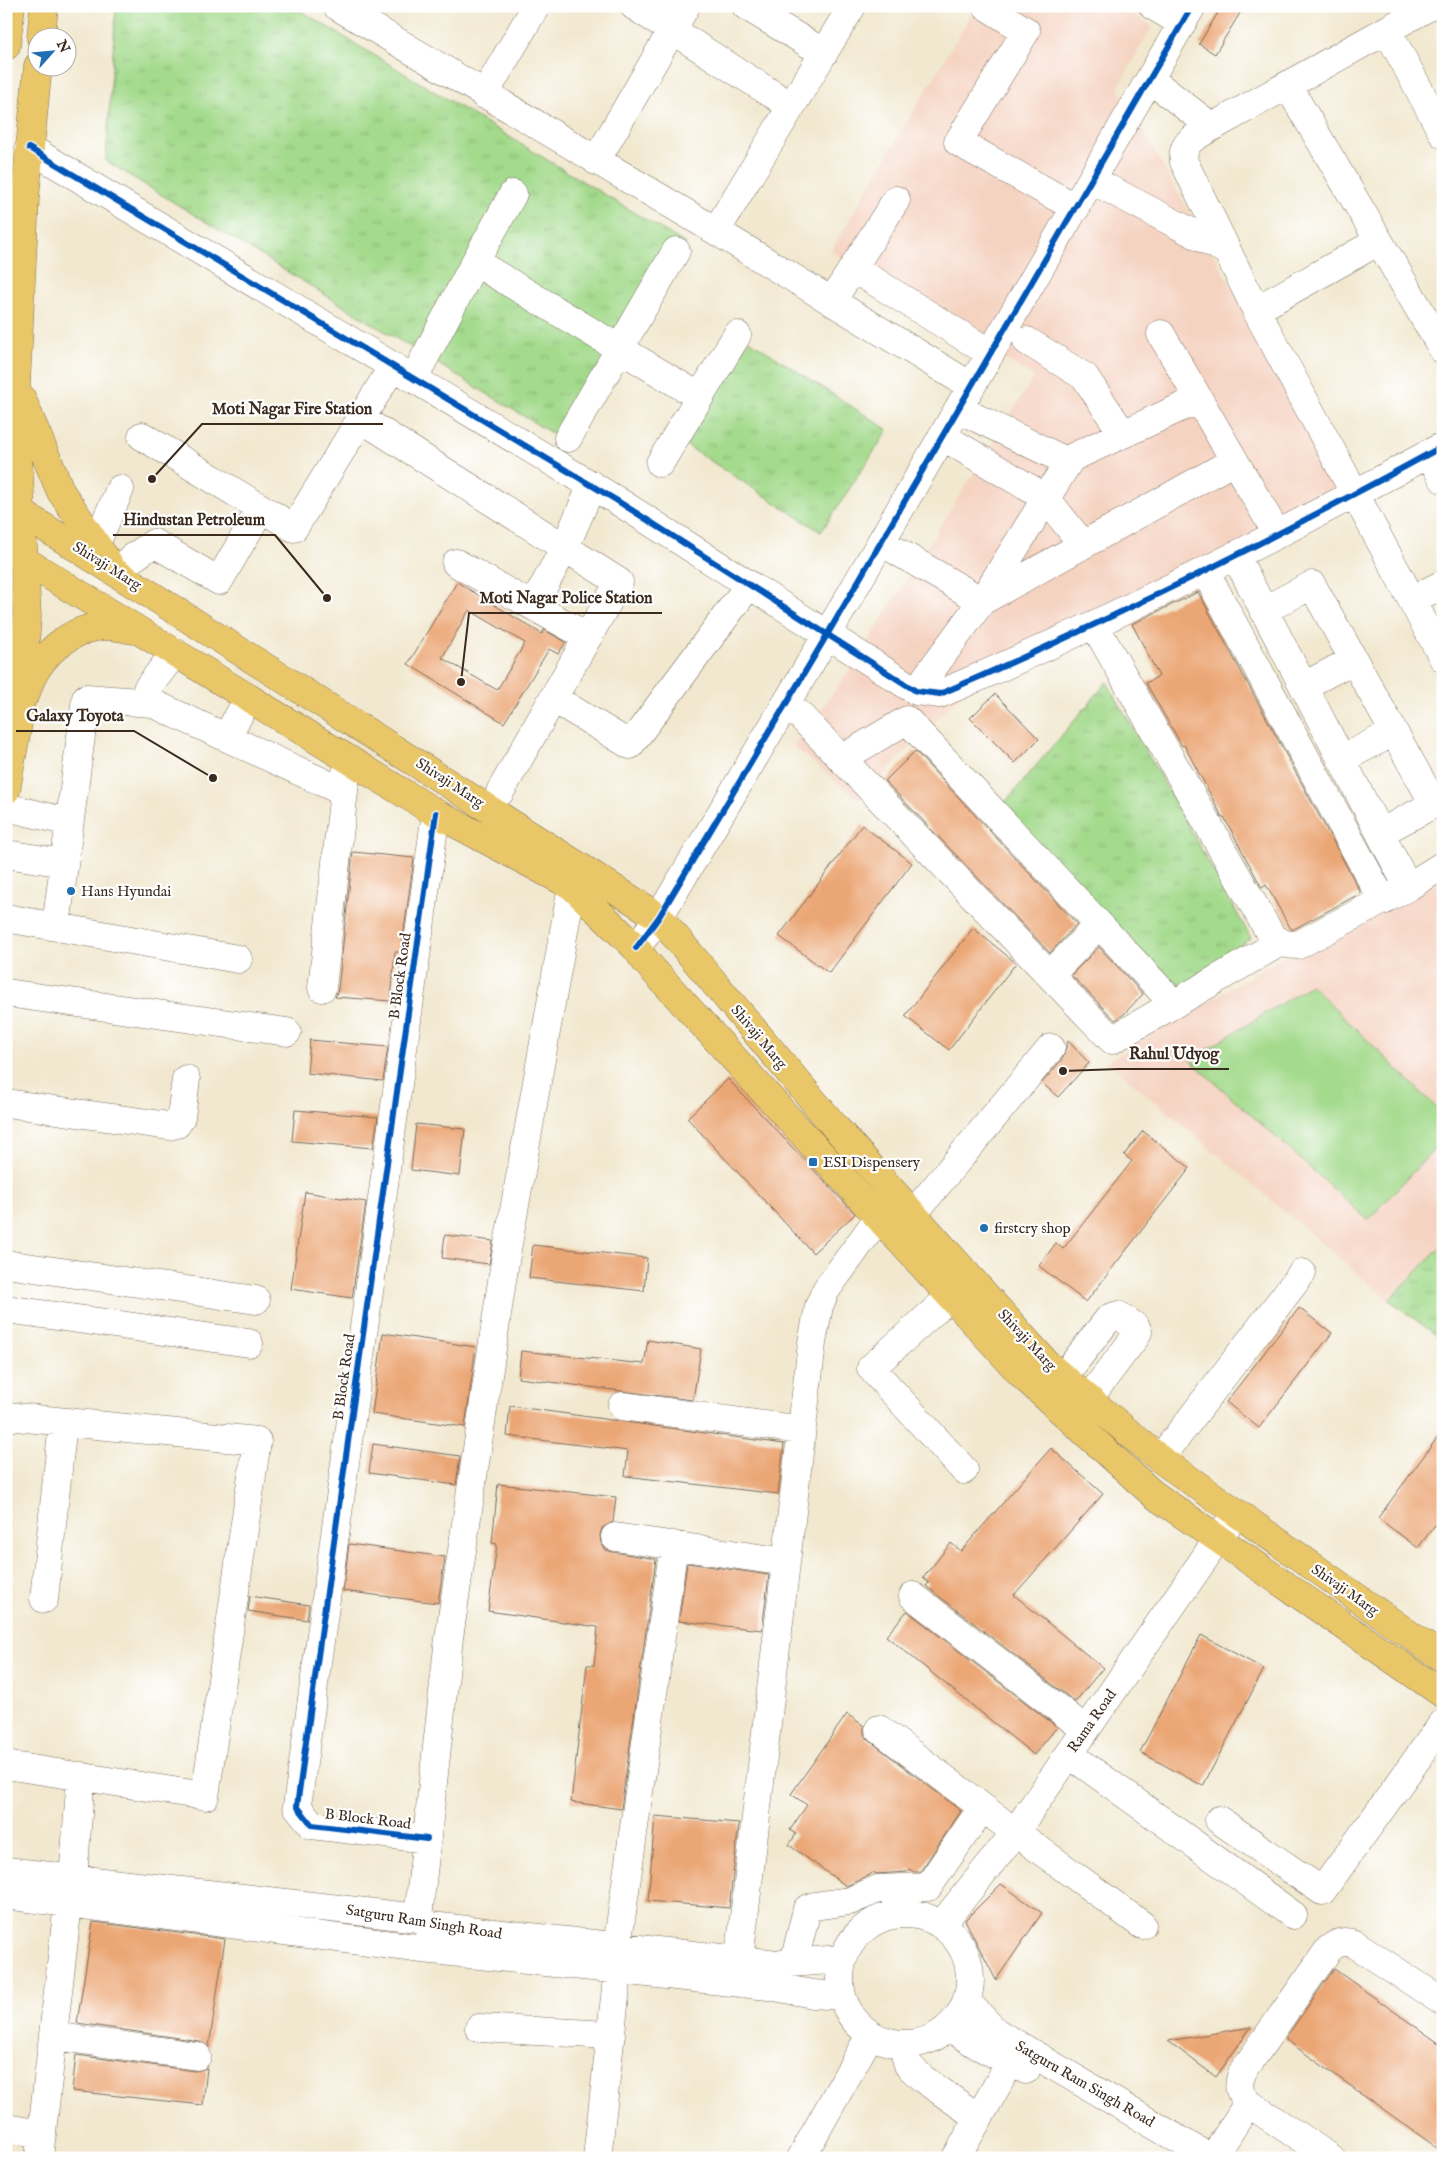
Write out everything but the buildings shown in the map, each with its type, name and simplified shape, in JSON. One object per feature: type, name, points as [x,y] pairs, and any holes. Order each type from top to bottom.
[{"type":"main road","points":[[6,46],[11,6]]},
{"type":"main road","points":[[41,28],[44,6]]},
{"type":"main road","points":[[20,712],[27,616],[15,554],[16,197],[29,148],[37,78]]},
{"type":"main road","points":[[16,384],[61,492],[114,570]]},
{"type":"main road","name":"Shivaji Marg","points":[[14,508],[659,917],[836,1128],[1047,1364],[1160,1459],[1443,1658]]},
{"type":"main road","name":"Shivaji Marg","points":[[15,554],[436,813],[572,886],[636,948],[646,962],[1024,1377],[1146,1487],[1443,1694]]},
{"type":"main road","points":[[7,770],[27,688],[36,670],[59,643],[88,629],[108,626],[141,631]]},
{"type":"street","points":[[337,6],[832,301],[964,397],[1068,462]]},
{"type":"street","points":[[484,95],[536,6]]},
{"type":"street","points":[[634,6],[791,106]]},
{"type":"street","points":[[596,160],[686,6]]},
{"type":"street","points":[[746,6],[824,53]]},
{"type":"street","points":[[716,231],[852,6]]},
{"type":"street","points":[[986,6],[1026,32],[958,142],[1076,208]]},
{"type":"street","points":[[636,948],[659,917],[827,635],[964,397],[1151,80],[1187,15],[1153,6]]},
{"type":"street","points":[[1430,6],[1212,127],[1187,143],[1182,155],[1256,310],[1443,658]]},
{"type":"street","points":[[1388,30],[1440,122]]},
{"type":"street","points":[[1151,80],[1212,127]]},
{"type":"street","points":[[1288,86],[1443,350]]},
{"type":"street","points":[[29,148],[592,485],[916,691],[940,694],[1095,626],[1356,494],[1436,450],[1443,479]]},
{"type":"street","points":[[1092,180],[1227,250]]},
{"type":"street","points":[[142,436],[294,528],[360,418],[404,372],[475,262],[513,194]]},
{"type":"street","points":[[832,301],[896,200]]},
{"type":"street","points":[[1256,310],[1379,241]]},
{"type":"street","points":[[568,438],[676,251]]},
{"type":"street","points":[[475,262],[700,397]]},
{"type":"street","points":[[853,268],[990,353]]},
{"type":"street","points":[[1161,334],[1277,534]]},
{"type":"street","points":[[660,463],[737,335]]},
{"type":"street","points":[[1028,341],[1085,377],[1123,434]]},
{"type":"street","points":[[916,691],[982,601],[1071,458],[1199,399]]},
{"type":"street","points":[[360,418],[619,582],[500,792]]},
{"type":"street","points":[[942,436],[1046,498],[1083,545]]},
{"type":"street","points":[[982,601],[1234,461]]},
{"type":"street","points":[[533,606],[565,547],[592,485]]},
{"type":"street","points":[[96,544],[120,489]]},
{"type":"street","points":[[114,570],[154,543],[219,581],[261,508]]},
{"type":"street","points":[[881,542],[982,601]]},
{"type":"street","points":[[1235,555],[1408,887]]},
{"type":"street","points":[[456,563],[588,637]]},
{"type":"street","points":[[1205,571],[1383,901]]},
{"type":"street","points":[[1412,600],[1443,584]]},
{"type":"street","points":[[553,698],[630,746],[749,585]]},
{"type":"street","points":[[1264,610],[1312,585],[1434,804],[1380,833]]},
{"type":"street","points":[[1095,626],[1272,937],[1279,942],[1287,946],[1298,945],[1383,901],[1443,865]]},
{"type":"street","points":[[152,703],[147,690],[175,652]]},
{"type":"street","points":[[1304,686],[1353,660]]},
{"type":"street","points":[[56,926],[86,698],[152,703],[344,792]]},
{"type":"street","points":[[226,737],[249,698]]},
{"type":"street","points":[[786,702],[1112,1040],[1279,942]]},
{"type":"street","points":[[841,759],[907,720],[1174,1004]]},
{"type":"street","points":[[1342,759],[1394,732]]},
{"type":"street","points":[[322,988],[348,759]]},
{"type":"street","points":[[6,807],[70,822]]},
{"type":"street","name":"B Block Road","points":[[427,1839],[312,1825],[297,1806],[436,813]]},
{"type":"street","points":[[6,854],[64,863]]},
{"type":"street","points":[[418,1918],[450,1638],[503,1270],[572,886]]},
{"type":"street","points":[[6,918],[238,959]]},
{"type":"street","points":[[1050,975],[1099,924]]},
{"type":"street","points":[[6,993],[287,1032]]},
{"type":"street","points":[[913,1214],[1051,1048]]},
{"type":"street","points":[[6,1103],[168,1126],[177,1124],[181,1117],[186,1079]]},
{"type":"street","points":[[739,1960],[812,1343],[819,1306],[834,1276],[879,1217]]},
{"type":"street","points":[[6,1264],[256,1300]]},
{"type":"street","points":[[1160,1459],[1302,1273]]},
{"type":"street","points":[[951,1296],[871,1368],[964,1470]]},
{"type":"street","points":[[6,1309],[249,1343]]},
{"type":"street","points":[[1063,1377],[1109,1318],[1118,1315],[1136,1327],[1138,1332],[1136,1336],[1089,1398]]},
{"type":"street","points":[[622,1406],[802,1430]]},
{"type":"street","points":[[6,1416],[257,1441],[205,1796],[6,1766]]},
{"type":"street","points":[[44,1598],[63,1423]]},
{"type":"street","name":"Rama Road","points":[[941,1925],[1015,1832],[1236,1513]]},
{"type":"street","points":[[616,1536],[786,1562]]},
{"type":"street","points":[[597,2158],[618,1959],[674,1545]]},
{"type":"street","points":[[913,1596],[1086,1730]]},
{"type":"street","points":[[1220,1820],[1322,1891],[1443,1723]]},
{"type":"street","points":[[879,1729],[982,1808],[1142,1925]]},
{"type":"street","points":[[1069,1754],[1293,1915]]},
{"type":"street","points":[[6,2128],[40,2146],[71,1891],[81,1776]]},
{"type":"street","points":[[794,1962],[807,1909],[814,1906],[850,1901],[878,1889],[928,1887],[982,1808]]},
{"type":"street","name":"Satguru Ram Singh Road","points":[[6,1871],[71,1891],[423,1949],[618,1959],[739,1960],[777,1964],[842,1958]]},
{"type":"street","name":"Satguru Ram Singh Road","points":[[6,1895],[71,1891],[418,1918],[432,1926],[813,1994],[841,1996]]},
{"type":"street","points":[[913,1914],[941,1925],[956,1939],[966,1957],[970,1977],[967,2002],[950,2028],[922,2043],[895,2044],[870,2035],[852,2018],[841,1996],[839,1971],[842,1958],[857,1933],[883,1917],[913,1914]]},
{"type":"street","points":[[1331,2158],[1248,2103],[1240,2094],[1238,2083],[1243,2071],[1329,1949],[1345,1940],[1355,1944],[1443,2002]]},
{"type":"street","name":"Satguru Ram Singh Road","points":[[967,2002],[996,2032],[1211,2158]]},
{"type":"street","points":[[479,2028],[611,2035]]},
{"type":"street","name":"Satguru Ram Singh Road","points":[[950,2028],[977,2045],[1011,2061],[1176,2158]]},
{"type":"street","points":[[801,2158],[870,2035]]},
{"type":"street","points":[[53,2036],[197,2056]]},
{"type":"street","points":[[902,2044],[908,2065],[923,2079],[979,2118]]},
{"type":"street","points":[[956,2158],[1011,2061]]},
{"type":"street","points":[[1211,2158],[1248,2103]]},
{"type":"shaded area","points":[[976,6],[1121,6],[1152,26],[1118,88],[1351,495],[970,685],[859,800],[793,746],[851,669],[1034,377],[831,251]]},
{"type":"shaded area","points":[[1443,863],[1443,1245],[1389,1300],[1107,1061]]},
{"type":"green space","points":[[116,6],[293,6],[686,244],[571,445],[106,161]]},
{"type":"green space","points":[[749,340],[888,430],[821,532],[686,445]]},
{"type":"green space","points":[[1107,682],[1251,938],[1174,993],[1002,806]]},
{"type":"green space","points":[[1311,985],[1443,1114],[1443,1140],[1368,1220],[1190,1060]]},
{"type":"green space","points":[[1443,1245],[1443,1340],[1389,1300]]},
{"type":"cycle path","points":[[636,948],[659,917],[827,635],[1192,6]]},
{"type":"cycle path","points":[[29,148],[616,500],[916,691],[940,694],[1068,637],[1257,545],[1443,446]]},
{"type":"cycle path","points":[[427,1839],[312,1825],[297,1806],[436,813]]},
{"type":"place","name":"Moti Nagar Fire Station","points":[[152,479]]},
{"type":"place","name":"Hindustan Petroleum","points":[[327,598]]},
{"type":"place","name":"Moti Nagar Police Station","points":[[461,682]]},
{"type":"place","name":"Galaxy Toyota","points":[[213,778]]},
{"type":"place","name":"Hans Hyundai","points":[[71,891]]},
{"type":"place","name":"Rahul Udyog","points":[[1063,1071]]},
{"type":"place","name":"ESI Dispensery","points":[[813,1162]]},
{"type":"place","name":"firstcry shop","points":[[984,1228]]}]
